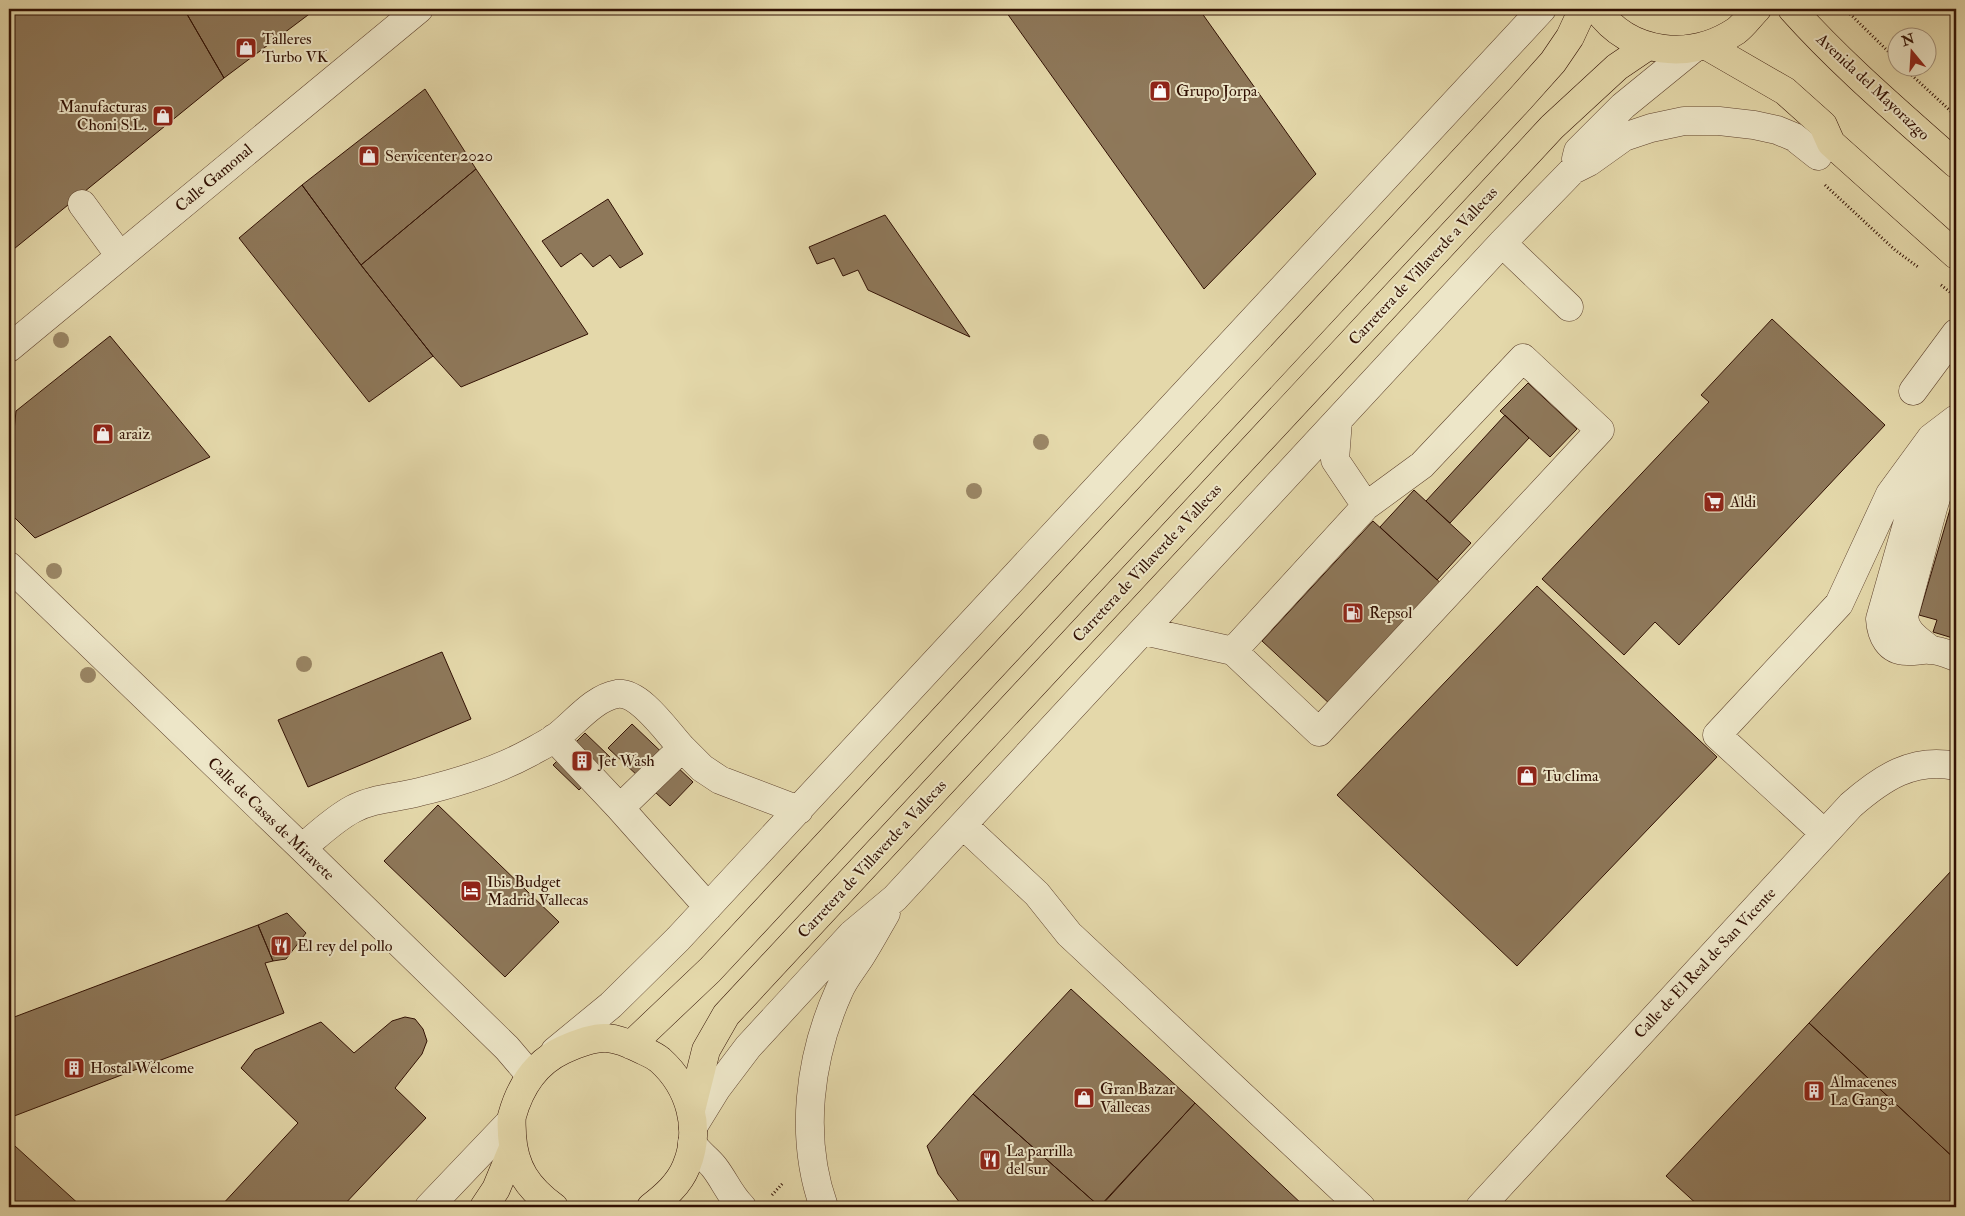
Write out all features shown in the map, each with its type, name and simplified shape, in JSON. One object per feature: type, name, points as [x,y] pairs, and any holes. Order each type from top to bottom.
[{"type":"main road","points":[[631,1045],[710,970],[1520,98],[1566,43],[1583,9]]},
{"type":"main road","points":[[1597,9],[1624,36],[1648,46],[1670,50],[1700,47],[1737,30],[1757,9]]},
{"type":"main road","name":"Avenida del Mayorazgo","points":[[1792,9],[1818,38],[1854,73],[1956,164]]},
{"type":"main road","name":"Carretera de Villaverde a Vallecas","points":[[651,1207],[671,1190],[686,1168],[706,1050],[726,1015],[1552,128],[1616,67],[1648,46]]},
{"type":"main road","points":[[1700,47],[1785,91],[1823,125],[1830,143],[1956,255]]},
{"type":"main road","points":[[554,1207],[537,1195],[521,1174],[513,1148],[511,1121],[518,1096],[530,1075],[551,1055],[578,1043],[607,1038],[631,1045],[658,1059],[679,1082],[692,1127]]},
{"type":"main road","points":[[484,1207],[496,1189],[513,1148]]},
{"type":"street","points":[[551,1055],[611,1005],[800,810],[1542,9]]},
{"type":"street","name":"Calle Gamonal","points":[[9,348],[120,256],[403,14]]},
{"type":"street","points":[[1573,170],[1578,151],[1623,106],[1700,47]]},
{"type":"street","points":[[742,1207],[729,1193],[713,1166],[697,1151],[692,1127],[717,1088],[748,1047],[852,934],[895,898],[1502,243],[1573,170],[1589,162],[1624,137],[1651,128],[1684,121],[1719,121],[1777,130],[1794,137],[1819,168]]},
{"type":"street","points":[[82,204],[120,256]]},
{"type":"street","points":[[1502,243],[1569,306]]},
{"type":"street","points":[[1913,391],[1956,333]]},
{"type":"street","points":[[1144,631],[1232,651],[1319,732],[1600,430],[1523,358],[1422,465],[1366,506],[1232,651]]},
{"type":"street","points":[[1824,833],[1717,735],[1839,604],[1890,494],[1944,436],[1956,419]]},
{"type":"street","points":[[1338,420],[1335,460],[1366,506]]},
{"type":"street","points":[[1944,436],[1880,619],[1881,630],[1885,640],[1892,647],[1905,652],[1944,653]]},
{"type":"street","name":"Calle de Casas de Miravete","points":[[9,566],[507,1048],[530,1075]]},
{"type":"street","points":[[302,848],[352,809],[371,801],[418,792],[476,775],[528,754],[554,738],[601,700],[618,694],[633,698],[646,708],[702,768],[720,780],[800,810]]},
{"type":"street","points":[[554,738],[620,808],[708,907]]},
{"type":"street","points":[[620,808],[682,748]]},
{"type":"street","name":"Calle de El Real de San Vicente","points":[[1480,1207],[1851,805],[1874,785],[1897,772],[1920,765],[1943,764],[1956,766]]},
{"type":"street","points":[[963,825],[1037,894],[1070,934],[1361,1207]]},
{"type":"street","points":[[824,1207],[813,1160],[809,1130],[810,1104],[820,1040],[840,990],[895,898]]},
{"type":"street","points":[[429,1207],[511,1121]]},
{"type":"path","points":[[1845,9],[1888,51]]},
{"type":"path","points":[[1915,78],[1956,116]]},
{"type":"path","points":[[1819,168],[1895,250],[1925,273]]},
{"type":"path","points":[[1940,284],[1956,297]]},
{"type":"path","points":[[768,1199],[783,1184]]},
{"type":"building","points":[[9,9],[184,9],[224,78],[9,253]]},
{"type":"building","points":[[184,9],[316,9],[224,78]]},
{"type":"building","name":"Grupo Jorpa","points":[[1004,9],[1199,9],[1316,174],[1204,289]]},
{"type":"building","points":[[425,89],[476,169],[361,265],[302,185]]},
{"type":"building","points":[[476,169],[588,334],[461,387],[433,356],[361,265]]},
{"type":"building","points":[[302,185],[361,265],[433,356],[369,402],[239,238]]},
{"type":"building","points":[[608,199],[643,254],[620,268],[610,255],[593,267],[581,253],[561,267],[542,241]]},
{"type":"building","points":[[885,215],[970,337],[868,290],[858,270],[843,276],[834,258],[817,264],[809,247]]},
{"type":"building","name":"Aldi","points":[[1772,319],[1885,425],[1679,645],[1655,622],[1624,655],[1542,579],[1709,402],[1701,395]]},
{"type":"building","name":"araiz","points":[[110,336],[210,457],[35,538],[9,512],[9,481],[16,411]]},
{"type":"building","points":[[1528,383],[1577,429],[1550,457],[1500,411]]},
{"type":"building","points":[[1505,415],[1529,438],[1450,523],[1426,501]]},
{"type":"building","points":[[1956,489],[1956,639],[1933,632],[1937,620],[1919,615]]},
{"type":"building","points":[[1414,490],[1471,543],[1437,580],[1380,527]]},
{"type":"building","name":"Repsol","points":[[1373,521],[1444,586],[1332,706],[1262,641]]},
{"type":"building","name":"Tu clima","points":[[1537,586],[1717,757],[1517,966],[1337,795]]},
{"type":"building","points":[[442,652],[471,719],[308,787],[278,720]]},
{"type":"building","points":[[632,724],[693,782],[670,806],[608,748]]},
{"type":"building","name":"Jet Wash","points":[[585,733],[610,757],[579,790],[553,765]]},
{"type":"building","name":"Ibis Budget Madrid Vallecas","points":[[438,805],[559,922],[505,977],[384,861]]},
{"type":"building","points":[[1952,870],[1956,874],[1956,1160],[1809,1023]]},
{"type":"building","name":"El rey del pollo","points":[[287,913],[306,933],[286,959],[273,961],[258,925]]},
{"type":"building","name":"Hostal Welcome","points":[[258,925],[273,961],[265,963],[284,1013],[9,1118],[9,1019]]},
{"type":"building","name":"Gran Bazar Vallecas","points":[[1071,989],[1195,1103],[1100,1207],[973,1094]]},
{"type":"building","points":[[405,1017],[415,1019],[423,1029],[427,1041],[422,1054],[395,1088],[426,1118],[342,1207],[220,1207],[298,1123],[241,1068],[255,1050],[321,1022],[354,1053],[392,1021]]},
{"type":"building","name":"Almacenes La Ganga","points":[[1809,1023],[1956,1160],[1956,1207],[1700,1207],[1666,1176]]},
{"type":"building","name":"La parrilla del sur","points":[[973,1094],[1100,1207],[963,1207],[938,1174],[927,1146]]},
{"type":"building","points":[[1195,1103],[1305,1207],[1099,1207]]},
{"type":"building","points":[[15,1146],[82,1207],[9,1207],[9,1153]]},
{"type":"place","name":"Talleres Turbo VK","points":[[246,48]]},
{"type":"place","name":"Grupo Jorpa","points":[[1160,91]]},
{"type":"place","name":"Manufacturas Choni S.L.","points":[[163,116]]},
{"type":"place","name":"Servicenter 2020","points":[[369,156]]},
{"type":"place","name":"araiz","points":[[103,434]]},
{"type":"place","name":"Aldi","points":[[1714,502]]},
{"type":"place","name":"Repsol","points":[[1353,613]]},
{"type":"place","name":"Jet Wash","points":[[582,761]]},
{"type":"place","name":"Tu clima","points":[[1527,776]]},
{"type":"place","name":"Ibis Budget Madrid Vallecas","points":[[471,891]]},
{"type":"place","name":"El rey del pollo","points":[[281,946]]},
{"type":"place","name":"Hostal Welcome","points":[[74,1068]]},
{"type":"place","name":"Almacenes La Ganga","points":[[1814,1091]]},
{"type":"place","name":"Gran Bazar Vallecas","points":[[1084,1098]]},
{"type":"place","name":"La parrilla del sur","points":[[990,1160]]}]
